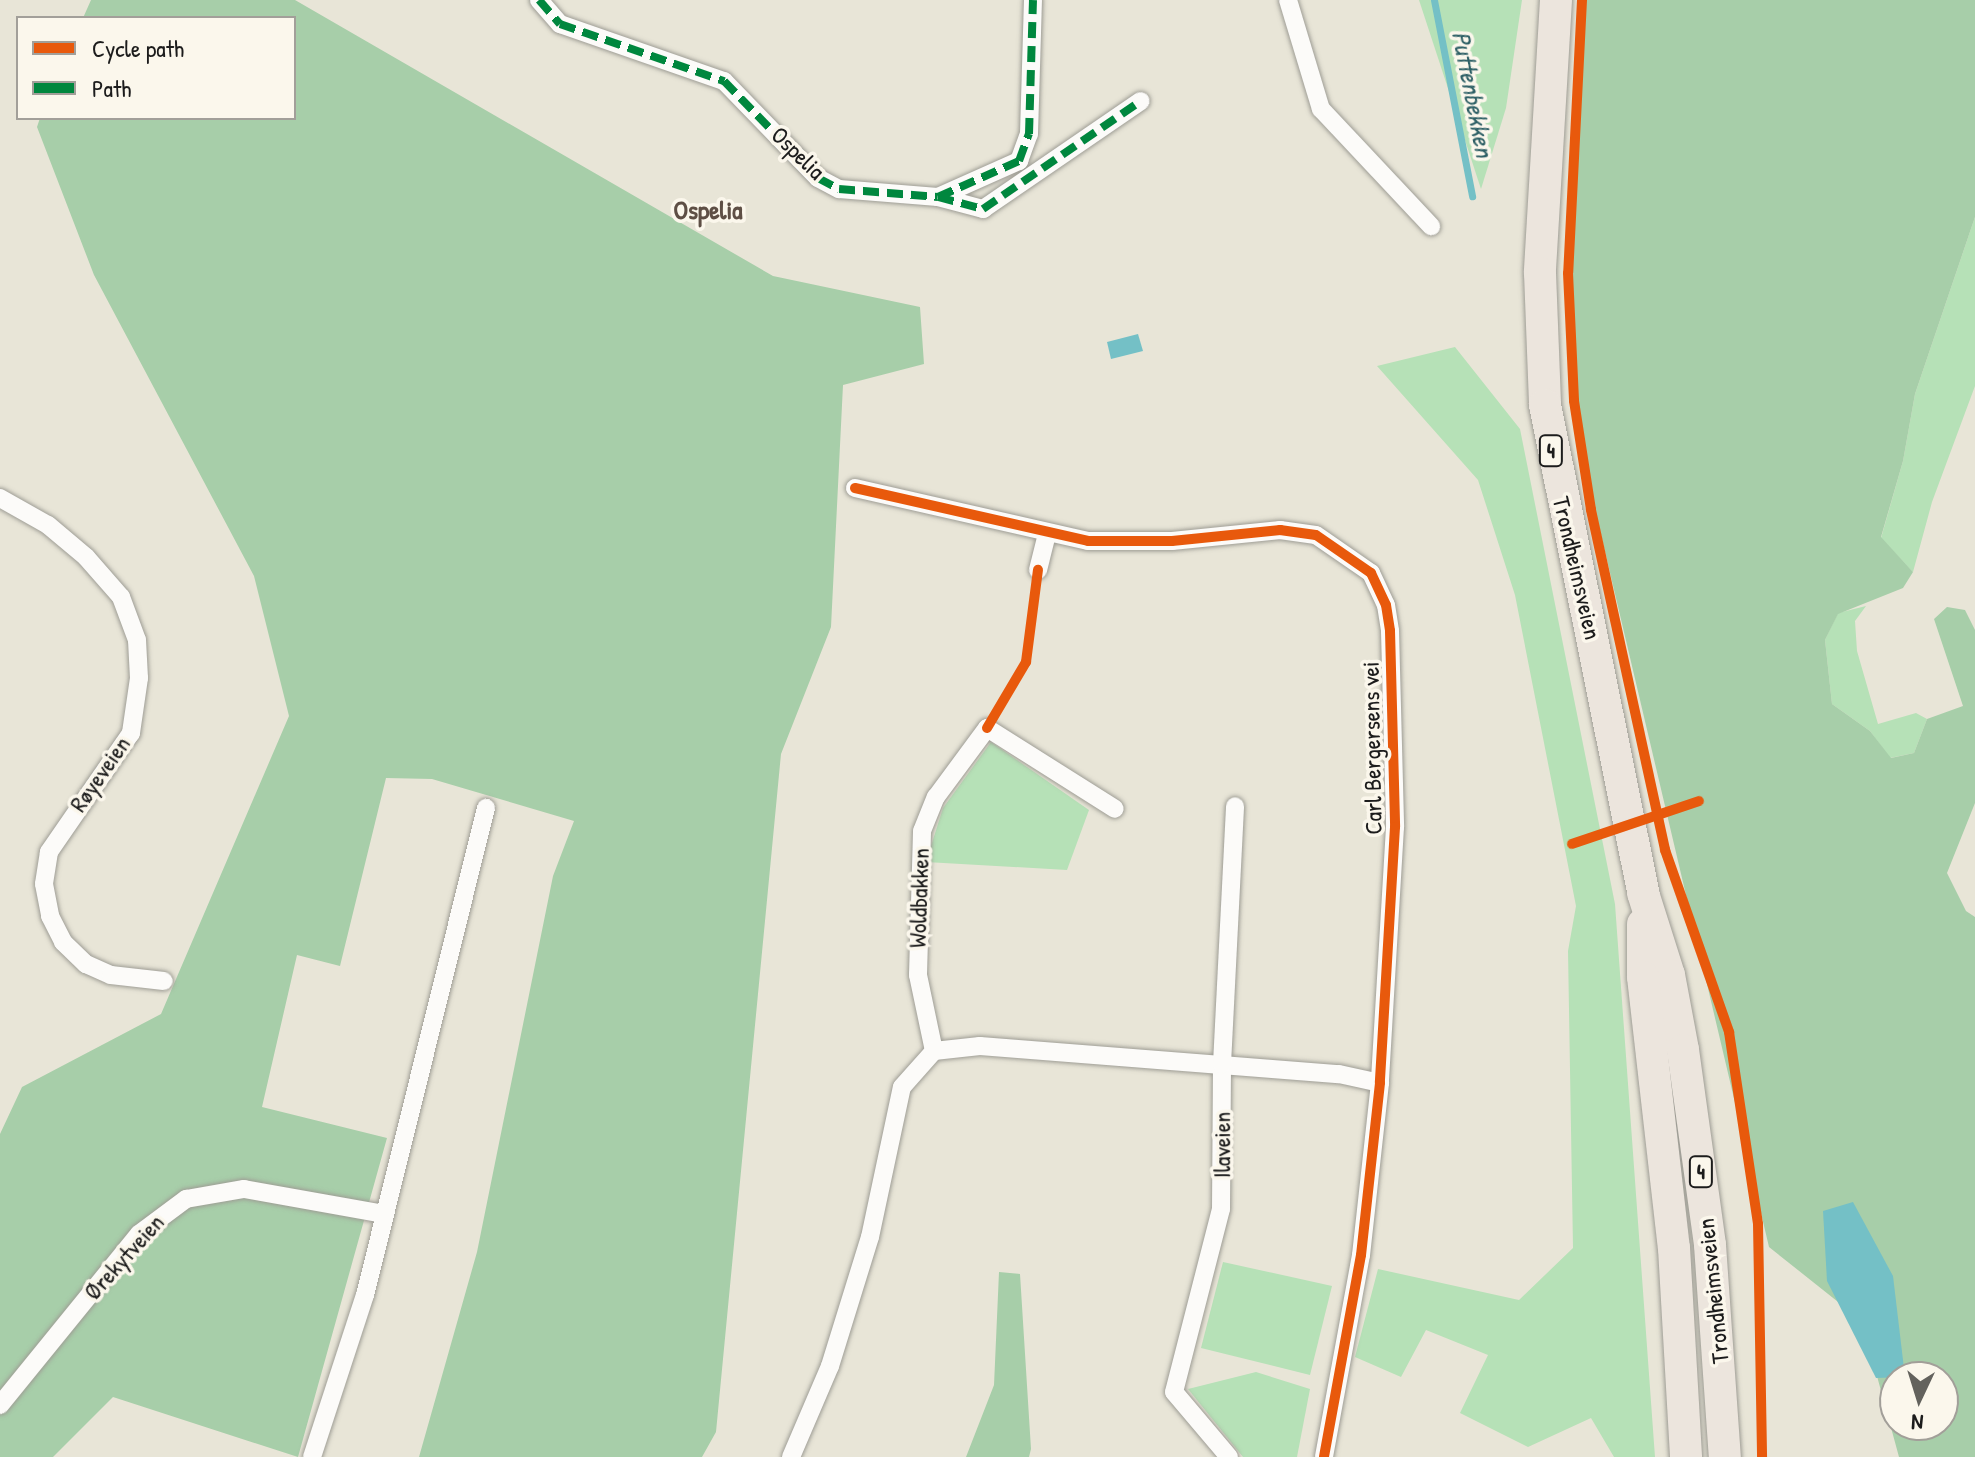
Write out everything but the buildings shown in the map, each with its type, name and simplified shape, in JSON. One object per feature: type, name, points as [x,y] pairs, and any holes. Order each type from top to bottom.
[{"type":"highway","name":"Trondheimsveien","points":[[1556,0],[1540,273],[1545,405],[1643,893],[1669,975],[1693,1117],[1721,1368],[1725,1457]]},
{"type":"highway","name":"Trondheimsveien","points":[[1643,893],[1643,977],[1670,1203],[1686,1457]]},
{"type":"street","name":"Ospelia","points":[[539,0],[560,24],[724,81],[818,178],[839,189],[938,197],[1019,161],[1029,134],[1033,0]]},
{"type":"street","points":[[1288,0],[1321,109],[1431,226]]},
{"type":"street","points":[[938,197],[983,209],[1141,101]]},
{"type":"street","name":"Carl Bergersens vei","points":[[855,488],[945,506],[1047,535],[1126,543],[1280,530],[1316,535],[1371,573],[1386,605],[1390,631],[1395,827],[1380,1083],[1361,1255],[1324,1457]]},
{"type":"street","name":"Røyeveien","points":[[0,498],[48,525],[86,557],[121,597],[137,640],[139,678],[131,733],[49,852],[44,884],[50,916],[63,942],[86,964],[111,975],[164,981]]},
{"type":"street","points":[[1038,570],[1047,535]]},
{"type":"street","name":"Woldbakken","points":[[934,1051],[918,975],[922,831],[936,797],[987,728],[1115,809]]},
{"type":"street","name":"Ilaveien","points":[[1229,1457],[1174,1392],[1221,1209],[1222,1064],[1235,806]]},
{"type":"street","points":[[312,1457],[346,1362],[486,808]]},
{"type":"street","points":[[791,1457],[830,1366],[870,1237],[902,1087],[934,1051],[980,1046],[1339,1074],[1380,1083]]},
{"type":"street","name":"Ørekytveien","points":[[0,1405],[139,1234],[186,1199],[244,1189],[385,1214]]},
{"type":"green space","points":[[91,0],[295,0],[773,276],[920,307],[924,364],[843,385],[831,627],[781,754],[716,1432],[702,1457],[419,1457],[477,1252],[553,876],[574,821],[432,779],[386,778],[340,966],[297,955],[262,1107],[387,1138],[298,1457],[113,1397],[53,1457],[0,1457],[0,1134],[22,1087],[161,1014],[289,716],[254,576],[94,275],[37,127],[39,120],[296,120],[296,16],[84,16]]},
{"type":"green space","points":[[1419,0],[1522,0],[1506,108],[1481,189]]},
{"type":"green space","points":[[1579,0],[1975,0],[1975,217],[1915,394],[1903,461],[1881,537],[1913,572],[1903,588],[1838,614],[1825,640],[1832,704],[1870,731],[1891,758],[1914,753],[1927,719],[1963,706],[1934,619],[1947,607],[1965,610],[1975,630],[1975,803],[1947,873],[1966,911],[1975,917],[1975,1457],[1899,1457],[1895,1441],[1959,1441],[1959,1361],[1879,1361],[1879,1383],[1862,1321],[1769,1247],[1578,437],[1568,259]]},
{"type":"green space","points":[[1975,217],[1975,386],[1932,502],[1913,572],[1881,538],[1903,461],[1915,394]]},
{"type":"green space","points":[[1455,347],[1520,429],[1615,904],[1655,1457],[1614,1457],[1591,1418],[1528,1447],[1460,1413],[1488,1355],[1426,1330],[1401,1377],[1355,1357],[1378,1269],[1519,1300],[1573,1248],[1568,951],[1576,906],[1515,595],[1478,480],[1377,366]]},
{"type":"green space","points":[[1866,606],[1855,621],[1857,651],[1878,724],[1916,713],[1927,719],[1914,753],[1890,758],[1870,731],[1832,704],[1825,640],[1838,613]]},
{"type":"green space","points":[[991,742],[1089,810],[1067,870],[926,862],[943,808]]},
{"type":"green space","points":[[1223,1262],[1332,1286],[1310,1375],[1201,1348]]},
{"type":"green space","points":[[999,1272],[1020,1274],[1031,1449],[1029,1457],[966,1457],[994,1385]]},
{"type":"green space","points":[[1256,1372],[1310,1389],[1297,1457],[1243,1457],[1188,1389]]},
{"type":"water","points":[[1138,334],[1143,351],[1111,359],[1107,342]]},
{"type":"water","points":[[1853,1202],[1893,1276],[1903,1361],[1879,1361],[1879,1378],[1876,1378],[1827,1281],[1823,1211]]},
{"type":"waterway","name":"Puttenbekken","points":[[1434,0],[1472,196]]},
{"type":"marked path","points":[[539,0],[560,24],[724,81],[818,178],[839,189],[938,197],[1019,161],[1029,134],[1033,0]]},
{"type":"marked path","points":[[938,197],[983,209],[1141,101]]},
{"type":"cycle path","points":[[1582,0],[1568,273],[1574,401],[1591,510],[1665,850],[1729,1032],[1758,1224],[1762,1457]]},
{"type":"cycle path","points":[[855,488],[1088,541],[1172,541],[1280,530],[1316,535],[1371,573],[1386,605],[1390,631],[1395,827],[1380,1083],[1361,1255],[1324,1457]]},
{"type":"cycle path","points":[[987,728],[1026,662],[1038,570]]},
{"type":"cycle path","points":[[1572,844],[1699,801]]},
{"type":"district","name":"Ospelia","points":[[708,210]]}]
